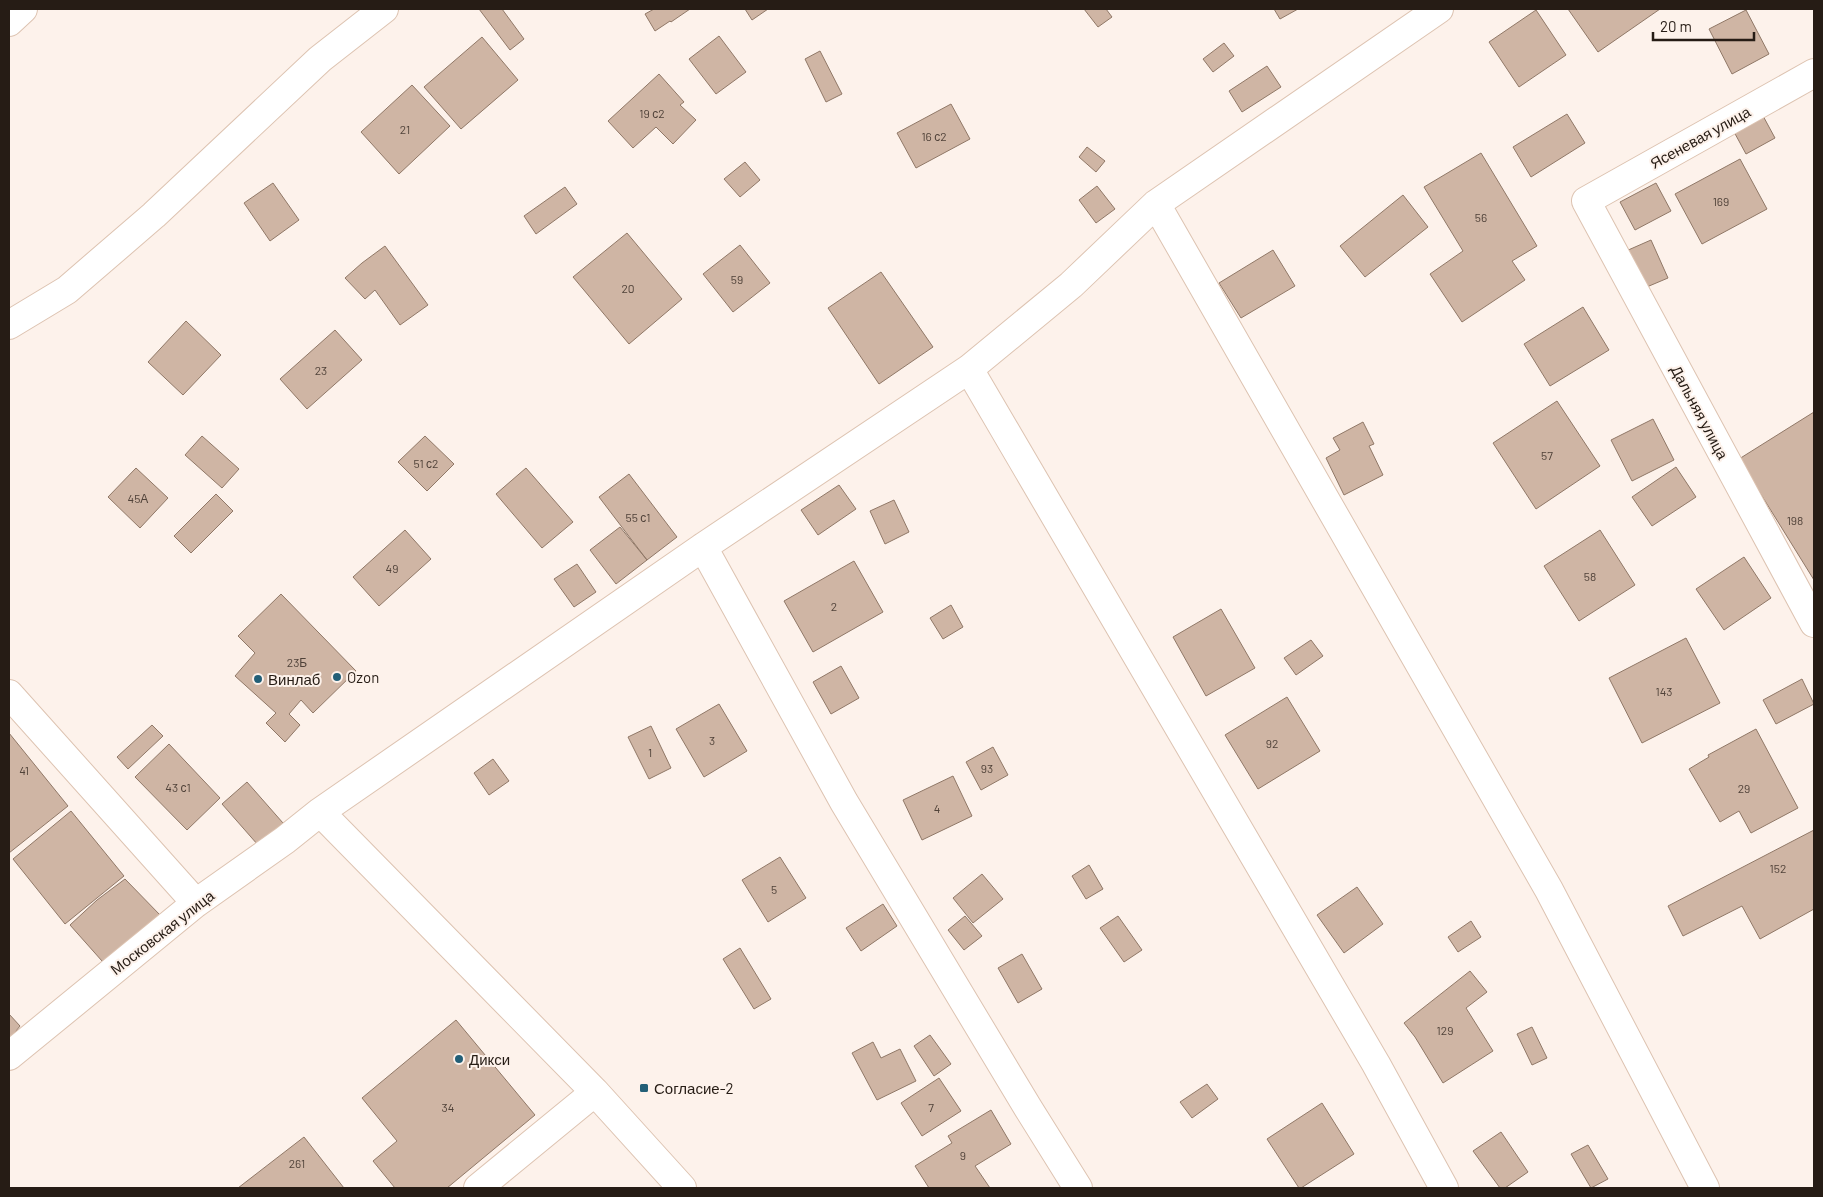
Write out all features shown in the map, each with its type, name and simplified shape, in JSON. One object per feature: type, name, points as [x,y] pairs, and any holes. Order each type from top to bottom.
[{"type":"street","points":[[9,22],[23,9]]},
{"type":"street","points":[[9,325],[66,290],[154,215],[320,59],[384,9]]},
{"type":"street","name":"Московская улица","points":[[9,1056],[196,903],[285,840],[320,812],[702,547],[969,369],[1071,285],[1156,204],[1439,9]]},
{"type":"street","name":"Ясеневая улица","points":[[1586,201],[1814,73]]},
{"type":"street","name":"Дальняя улица","points":[[1586,201],[1814,623]]},
{"type":"street","points":[[1156,204],[1549,890],[1705,1188]]},
{"type":"street","points":[[969,369],[1376,1064],[1444,1188]]},
{"type":"street","points":[[702,547],[848,810],[1078,1188]]},
{"type":"street","points":[[9,694],[196,903]]},
{"type":"street","points":[[320,812],[595,1092],[682,1188]]},
{"type":"street","points":[[478,1188],[595,1092]]},
{"type":"building","points":[[479,9],[502,9],[524,39],[510,50]]},
{"type":"building","points":[[654,9],[690,9],[655,31],[645,14]]},
{"type":"building","points":[[745,9],[768,9],[752,20]]},
{"type":"building","points":[[1084,9],[1106,9],[1112,17],[1098,27]]},
{"type":"building","points":[[1274,9],[1298,9],[1280,19]]},
{"type":"building","points":[[1568,9],[1660,9],[1598,52]]},
{"type":"building","points":[[1536,10],[1566,55],[1519,87],[1489,42]]},
{"type":"building","points":[[1746,10],[1769,54],[1732,74],[1709,29]]},
{"type":"building","points":[[719,36],[746,72],[716,94],[689,59]]},
{"type":"building","points":[[482,37],[518,80],[461,129],[424,87]]},
{"type":"building","points":[[1224,43],[1234,56],[1213,72],[1203,59]]},
{"type":"building","points":[[820,51],[842,94],[826,102],[805,59]]},
{"type":"building","points":[[1267,66],[1281,87],[1242,112],[1229,91]]},
{"type":"building","points":[[659,74],[684,102],[680,105],[696,120],[673,144],[656,127],[633,148],[608,121]]},
{"type":"building","points":[[412,85],[450,126],[399,174],[361,132]]},
{"type":"building","points":[[951,104],[970,139],[916,168],[897,133]]},
{"type":"building","points":[[1567,114],[1585,143],[1531,177],[1513,147]]},
{"type":"building","points":[[1762,114],[1775,138],[1746,154],[1733,130]]},
{"type":"building","points":[[1087,147],[1105,161],[1096,172],[1079,157]]},
{"type":"building","points":[[1481,153],[1537,246],[1512,261],[1525,280],[1462,322],[1430,274],[1463,251],[1424,187]]},
{"type":"building","points":[[1740,159],[1767,209],[1702,244],[1675,194]]},
{"type":"building","points":[[745,162],[760,180],[740,197],[724,179]]},
{"type":"building","points":[[273,183],[299,220],[270,241],[244,203]]},
{"type":"building","points":[[1656,183],[1671,211],[1635,230],[1620,202]]},
{"type":"building","points":[[1097,186],[1115,209],[1096,223],[1079,200]]},
{"type":"building","points":[[565,187],[577,204],[536,234],[524,216]]},
{"type":"building","points":[[1403,195],[1428,227],[1365,277],[1340,246]]},
{"type":"building","points":[[627,233],[682,299],[629,344],[573,277]]},
{"type":"building","points":[[1651,240],[1668,278],[1642,289],[1626,251]]},
{"type":"building","points":[[740,245],[770,283],[733,312],[703,274]]},
{"type":"building","points":[[385,246],[428,305],[400,325],[375,290],[365,299],[345,278]]},
{"type":"building","points":[[1273,250],[1295,286],[1241,318],[1219,283]]},
{"type":"building","points":[[881,272],[933,347],[879,384],[828,308]]},
{"type":"building","points":[[1583,307],[1609,350],[1550,386],[1524,344]]},
{"type":"building","points":[[186,321],[221,355],[183,395],[148,362]]},
{"type":"building","points":[[335,330],[362,360],[307,409],[280,379]]},
{"type":"building","points":[[1557,401],[1600,466],[1536,509],[1493,443]]},
{"type":"building","points":[[1814,412],[1814,580],[1739,459]]},
{"type":"building","points":[[1653,419],[1674,460],[1632,481],[1611,440]]},
{"type":"building","points":[[1363,422],[1374,444],[1369,446],[1383,475],[1344,495],[1326,458],[1340,450],[1333,438]]},
{"type":"building","points":[[202,436],[239,469],[222,488],[185,455]]},
{"type":"building","points":[[425,436],[454,464],[427,491],[398,462]]},
{"type":"building","points":[[1676,467],[1696,497],[1652,526],[1632,497]]},
{"type":"building","points":[[136,468],[168,498],[140,528],[108,497]]},
{"type":"building","points":[[526,468],[573,522],[542,548],[496,494]]},
{"type":"building","points":[[629,474],[677,537],[647,560],[599,497]]},
{"type":"building","points":[[839,485],[856,509],[818,535],[801,510]]},
{"type":"building","points":[[216,494],[233,511],[191,553],[174,536]]},
{"type":"building","points":[[894,500],[909,532],[885,544],[870,511]]},
{"type":"building","points":[[620,527],[647,560],[616,584],[590,550]]},
{"type":"building","points":[[405,530],[431,559],[379,606],[353,577]]},
{"type":"building","points":[[1600,530],[1635,585],[1579,621],[1544,566]]},
{"type":"building","points":[[1744,557],[1771,598],[1724,630],[1696,589]]},
{"type":"building","points":[[854,561],[883,612],[813,652],[784,601]]},
{"type":"building","points":[[577,564],[596,592],[574,607],[554,579]]},
{"type":"building","points":[[281,594],[356,671],[313,713],[301,700],[289,714],[300,725],[285,742],[266,723],[276,713],[235,676],[255,653],[238,636]]},
{"type":"building","points":[[951,605],[963,627],[943,639],[930,618]]},
{"type":"building","points":[[1221,609],[1255,668],[1206,696],[1173,637]]},
{"type":"building","points":[[1686,638],[1720,703],[1642,743],[1609,678]]},
{"type":"building","points":[[1311,640],[1323,656],[1296,675],[1284,658]]},
{"type":"building","points":[[841,666],[859,698],[831,714],[813,682]]},
{"type":"building","points":[[1802,679],[1814,704],[1776,724],[1763,700]]},
{"type":"building","points":[[1287,697],[1320,751],[1258,789],[1225,735]]},
{"type":"building","points":[[719,704],[747,751],[704,777],[676,729]]},
{"type":"building","points":[[152,725],[163,736],[128,769],[117,757]]},
{"type":"building","points":[[651,726],[671,768],[649,779],[628,737]]},
{"type":"building","points":[[1756,729],[1798,808],[1751,833],[1739,811],[1720,822],[1689,769],[1709,757],[1708,755]]},
{"type":"building","points":[[9,733],[68,806],[9,853]]},
{"type":"building","points":[[169,744],[220,798],[187,830],[135,777]]},
{"type":"building","points":[[993,747],[1008,775],[981,790],[966,762]]},
{"type":"building","points":[[493,759],[509,781],[489,795],[474,773]]},
{"type":"building","points":[[953,776],[972,816],[922,840],[903,800]]},
{"type":"building","points":[[247,782],[283,823],[258,845],[222,804]]},
{"type":"building","points":[[71,811],[124,876],[65,924],[13,859]]},
{"type":"building","points":[[1814,830],[1814,909],[1760,939],[1742,906],[1683,936],[1668,906]]},
{"type":"building","points":[[780,857],[806,898],[768,922],[742,880]]},
{"type":"building","points":[[1089,865],[1103,889],[1086,899],[1072,876]]},
{"type":"building","points":[[982,874],[1003,899],[973,923],[953,898]]},
{"type":"building","points":[[125,879],[161,916],[137,945],[102,961],[70,925],[97,900]]},
{"type":"building","points":[[1357,887],[1383,924],[1344,953],[1317,915]]},
{"type":"building","points":[[883,904],[897,926],[861,951],[846,928]]},
{"type":"building","points":[[965,916],[982,936],[964,950],[948,930]]},
{"type":"building","points":[[1118,916],[1142,950],[1124,962],[1100,928]]},
{"type":"building","points":[[1471,921],[1481,937],[1458,952],[1448,937]]},
{"type":"building","points":[[740,948],[771,999],[754,1009],[723,959]]},
{"type":"building","points":[[1022,954],[1042,989],[1018,1003],[998,968]]},
{"type":"building","points":[[1470,971],[1487,992],[1466,1008],[1493,1051],[1443,1083],[1415,1037],[1404,1023]]},
{"type":"building","points":[[9,1014],[20,1026],[9,1040]]},
{"type":"building","points":[[456,1020],[535,1115],[447,1188],[395,1188],[373,1161],[397,1141],[362,1098]]},
{"type":"building","points":[[1532,1027],[1547,1058],[1532,1065],[1517,1034]]},
{"type":"building","points":[[930,1035],[951,1064],[934,1076],[914,1046]]},
{"type":"building","points":[[873,1042],[881,1058],[900,1049],[916,1081],[877,1100],[852,1053]]},
{"type":"building","points":[[939,1078],[961,1111],[922,1136],[901,1103]]},
{"type":"building","points":[[1207,1084],[1218,1099],[1192,1118],[1180,1102]]},
{"type":"building","points":[[1322,1103],[1354,1154],[1299,1188],[1267,1139]]},
{"type":"building","points":[[991,1110],[1011,1144],[975,1166],[990,1188],[929,1188],[915,1166],[952,1143],[948,1136]]},
{"type":"building","points":[[1501,1132],[1528,1172],[1505,1188],[1500,1188],[1473,1151]]},
{"type":"building","points":[[304,1137],[344,1188],[238,1188]]},
{"type":"building","points":[[1588,1145],[1608,1179],[1591,1188],[1571,1154]]},
{"type":"place","name":"Ozon","points":[[337,677]]},
{"type":"place","name":"Винлаб","points":[[258,679]]},
{"type":"place","name":"Дикси","points":[[459,1059]]},
{"type":"place","name":"Согласие-2","points":[[644,1088]]}]
